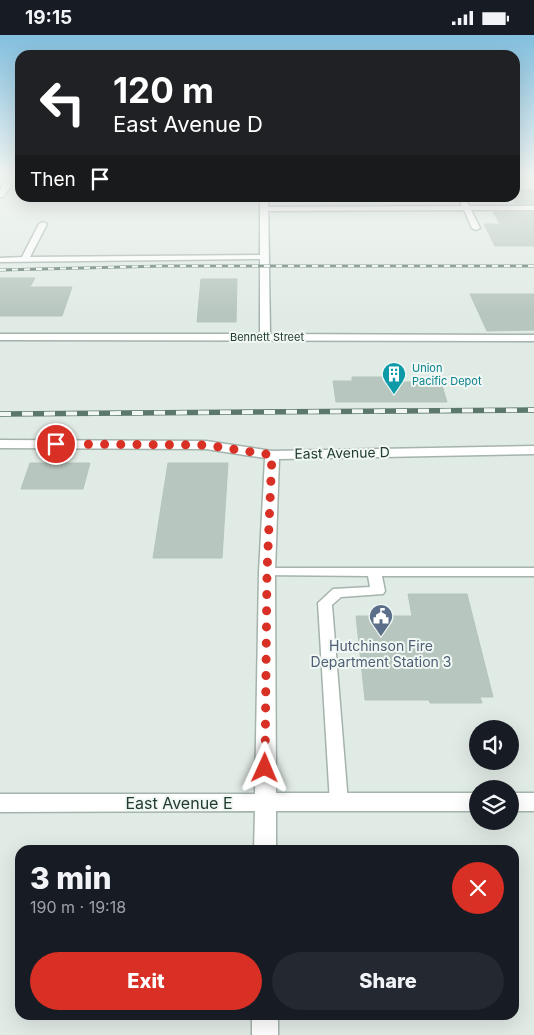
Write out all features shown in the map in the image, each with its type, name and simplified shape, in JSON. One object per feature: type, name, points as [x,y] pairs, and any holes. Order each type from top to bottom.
[{"type":"street","points":[[264,222],[265,337]]},
{"type":"street","name":"Bennett Street","points":[[0,337],[534,338]]},
{"type":"street","name":"East Avenue D","points":[[0,444],[206,445],[272,455],[534,450]]},
{"type":"street","points":[[265,845],[267,572],[272,455]]},
{"type":"street","name":"East Avenue E","points":[[0,803],[469,802]]},
{"type":"street","points":[[519,802],[534,802]]},
{"type":"street","points":[[265,1020],[265,1035]]},
{"type":"lane","points":[[473,222],[476,228]]},
{"type":"lane","points":[[25,260],[43,224]]},
{"type":"lane","points":[[0,260],[265,257]]},
{"type":"lane","points":[[267,572],[534,572]]},
{"type":"lane","points":[[339,803],[324,603],[338,592],[378,591],[374,572]]},
{"type":"building","points":[[499,222],[534,222],[534,246],[495,246],[484,224],[500,224]]},
{"type":"building","points":[[0,278],[35,278],[30,287],[72,287],[62,316],[0,316]]},
{"type":"building","points":[[201,279],[237,279],[236,322],[197,322]]},
{"type":"building","points":[[470,294],[534,294],[534,330],[487,331]]},
{"type":"building","name":"Union Pacific Depot","points":[[352,377],[396,377],[398,382],[441,382],[447,402],[336,402],[333,381],[352,381]]},
{"type":"building","points":[[30,463],[90,463],[83,489],[21,489]]},
{"type":"building","points":[[168,463],[228,463],[222,558],[153,558]]},
{"type":"building","points":[[408,594],[467,594],[493,697],[480,697],[482,703],[430,703],[429,700],[365,700],[356,616],[412,616]]},
{"type":"railway","points":[[0,270],[163,266],[534,266]]},
{"type":"railway","points":[[0,414],[534,410]]},
{"type":"place","name":"Union Pacific Depot","points":[[394,395]]},
{"type":"place","name":"Hutchinson Fire Department Station 3","points":[[381,637]]},
{"type":"route","points":[[56,444],[206,445],[272,455],[267,572],[265,768]]}]
